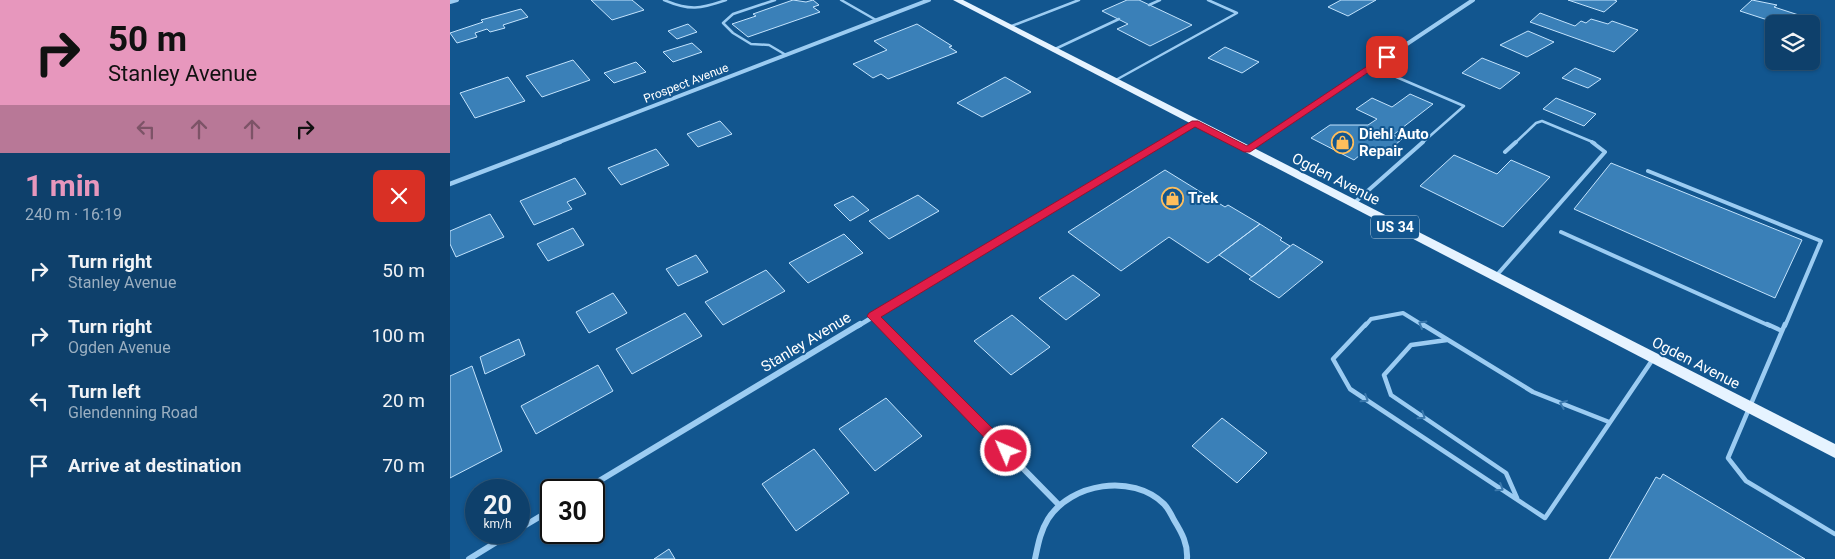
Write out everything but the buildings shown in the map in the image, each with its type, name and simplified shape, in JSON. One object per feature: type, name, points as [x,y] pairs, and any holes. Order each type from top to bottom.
[{"type":"main road","name":"Ogden Avenue","points":[[957,0],[1494,278],[1835,451]]},
{"type":"street","points":[[450,2],[457,0]]},
{"type":"street","name":"Prospect Avenue","points":[[450,184],[929,0]]},
{"type":"street","points":[[1247,150],[1474,0]]},
{"type":"street","name":"Stanley Avenue","points":[[602,479],[1195,123]]},
{"type":"street","points":[[873,316],[1060,505]]},
{"type":"street","points":[[1035,559],[1040,535],[1060,505],[1082,490],[1098,485],[1117,484],[1137,488],[1163,502],[1184,536],[1187,559]]},
{"type":"street","points":[[469,559],[493,544]]},
{"type":"lane","points":[[664,0],[687,10],[699,9],[726,0]]},
{"type":"lane","points":[[774,0],[733,14],[723,23],[733,33],[751,44],[769,45],[786,55]]},
{"type":"lane","points":[[841,0],[876,20]]},
{"type":"lane","points":[[1009,27],[1079,0]]},
{"type":"lane","points":[[1149,5],[1160,0]]},
{"type":"lane","points":[[1114,81],[1237,13],[1208,0]]},
{"type":"lane","points":[[1054,50],[1119,19]]},
{"type":"lane","points":[[1352,205],[1464,106],[1373,67]]},
{"type":"lane","points":[[1494,278],[1606,152],[1597,144],[1542,121],[1536,123],[1505,152]]},
{"type":"lane","points":[[1648,171],[1821,241],[1728,458],[1746,481],[1835,534]]},
{"type":"lane","points":[[1561,232],[1782,331]]},
{"type":"lane","points":[[1608,422],[1533,392],[1403,313],[1371,318],[1333,359],[1350,389],[1545,518],[1608,422],[1654,359]]},
{"type":"lane","points":[[1447,340],[1411,345],[1384,375],[1391,395],[1506,473],[1517,500]]},
{"type":"place","name":"Diehl Auto Repair","points":[[1343,143]]},
{"type":"place","name":"Trek","points":[[1172,198]]},
{"type":"route","points":[[1006,451],[873,316],[1195,123],[1247,150],[1387,57]]}]
